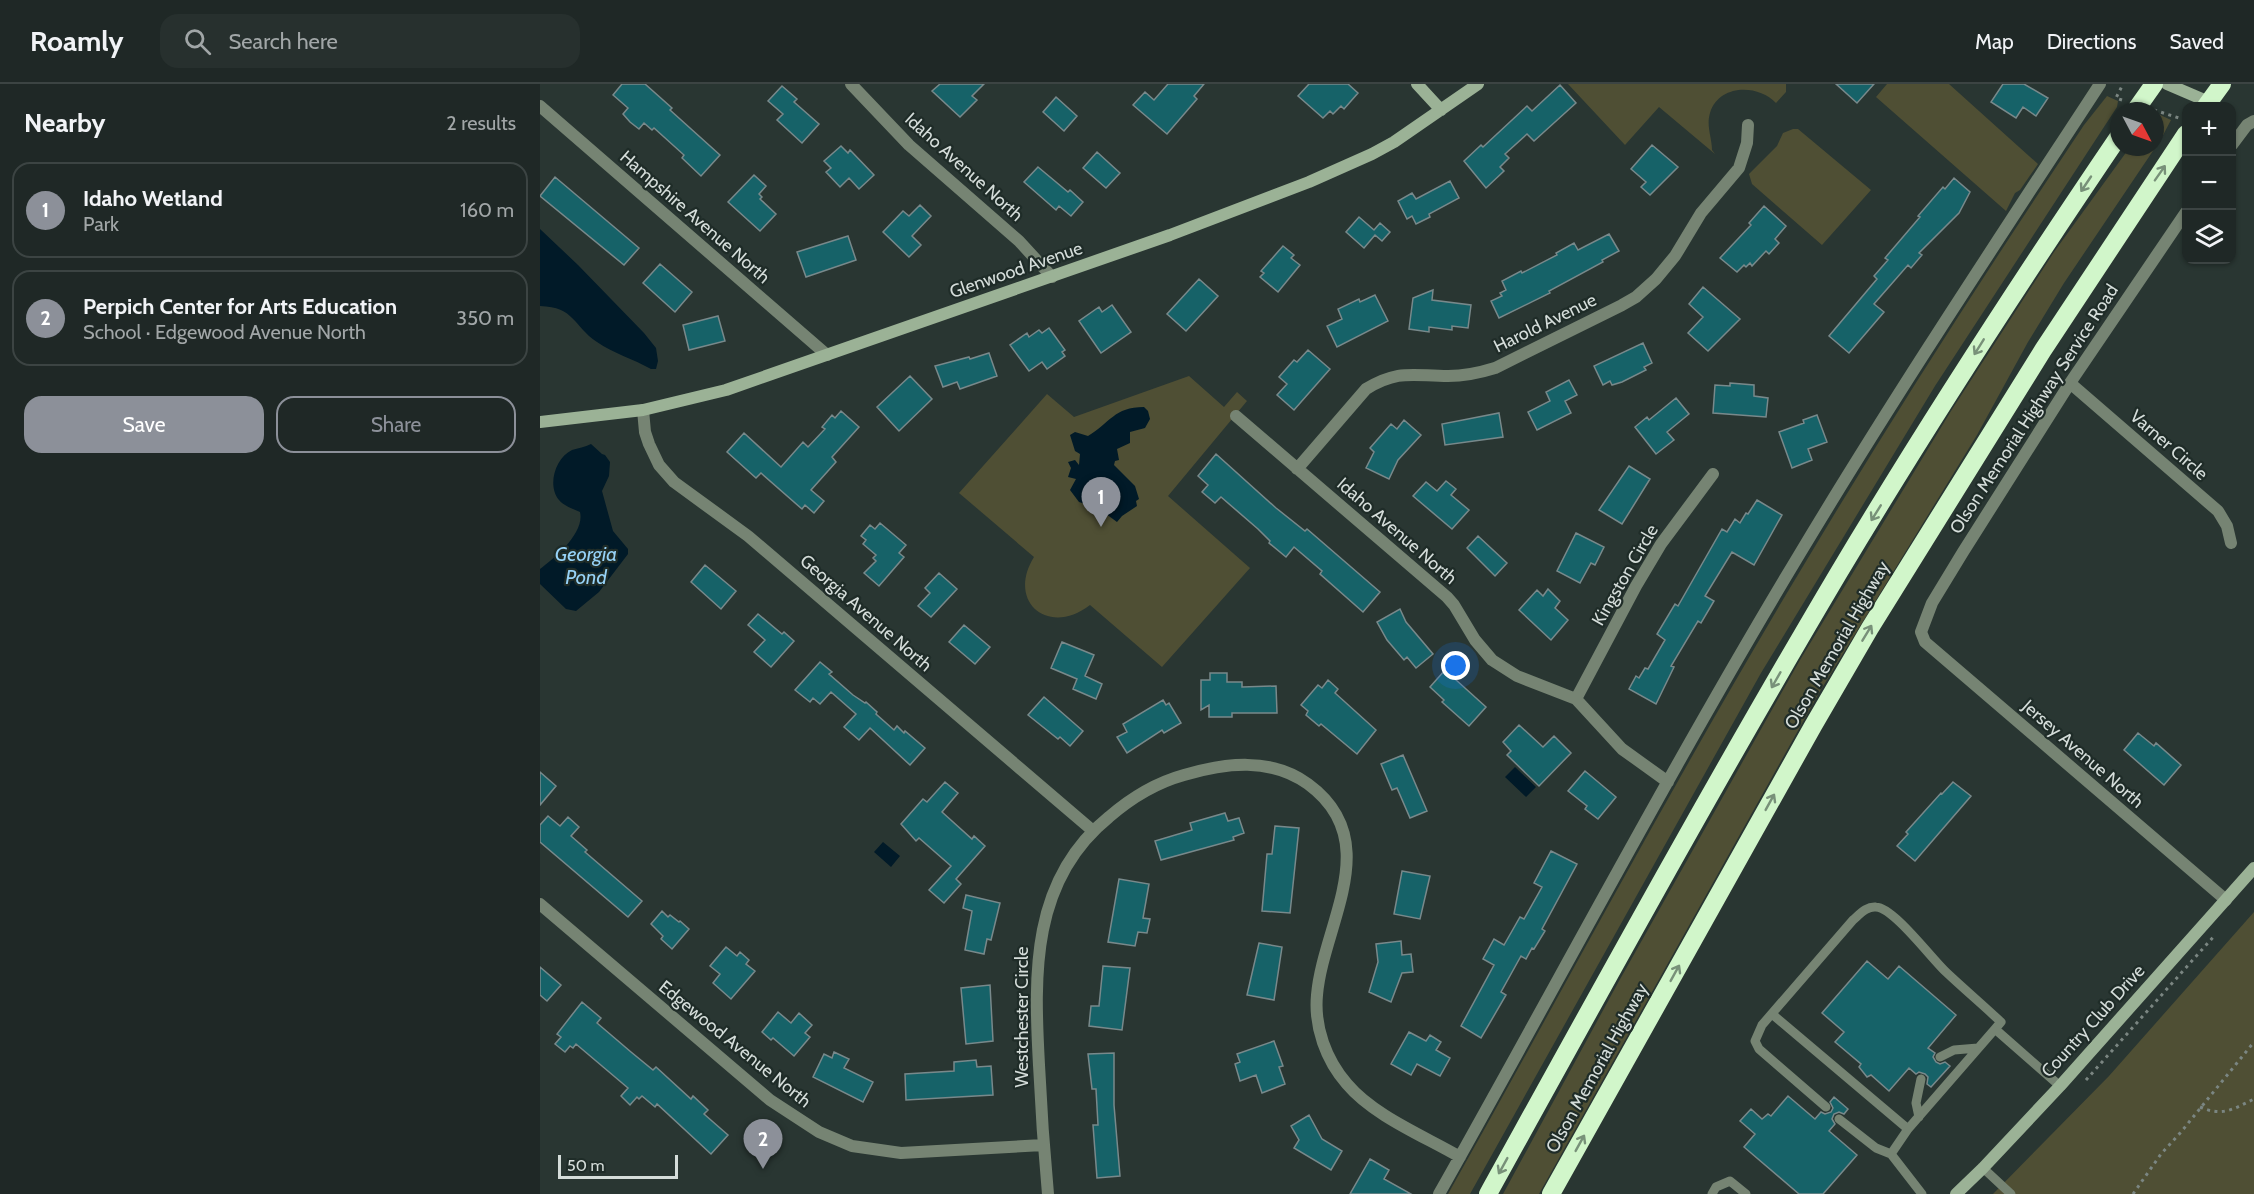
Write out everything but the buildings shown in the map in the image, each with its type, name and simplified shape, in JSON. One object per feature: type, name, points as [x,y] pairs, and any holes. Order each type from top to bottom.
[{"type":"highway","points":[[2142,102],[2154,84]]},
{"type":"highway","points":[[2209,102],[2222,84]]},
{"type":"highway","name":"Olson Memorial Highway","points":[[1551,1194],[1807,736],[1881,610],[2043,350],[2182,142]]},
{"type":"highway","name":"Olson Memorial Highway","points":[[1488,1194],[1679,850],[1840,570],[1994,323],[2110,149]]},
{"type":"street","name":"Idaho Avenue North","points":[[851,84],[909,145],[1019,242],[1052,277]]},
{"type":"street","points":[[1417,84],[1441,110]]},
{"type":"street","name":"Glenwood Avenue","points":[[540,422],[643,410],[726,390],[1170,235],[1350,165],[1394,142],[1478,84]]},
{"type":"street","points":[[1439,1194],[1668,782],[1818,525],[1910,375],[2100,84]]},
{"type":"street","points":[[2167,84],[2204,102]]},
{"type":"street","name":"Hampshire Avenue North","points":[[540,106],[827,356]]},
{"type":"street","points":[[2236,141],[2253,121]]},
{"type":"street","name":"Harold Avenue","points":[[1298,468],[1362,394],[1376,383],[1399,375],[1477,374],[1495,368],[1636,297],[1665,269],[1701,213],[1732,178],[1744,157],[1748,144],[1748,125]]},
{"type":"street","name":"Olson Memorial Highway Service Road","points":[[1921,632],[1932,603],[2070,383],[2182,219]]},
{"type":"street","name":"Varner Circle","points":[[2070,383],[2218,511],[2227,526],[2230,543]]},
{"type":"street","name":"Georgia Avenue North","points":[[643,410],[645,432],[649,444],[660,465],[674,482],[756,543],[1092,830]]},
{"type":"street","name":"Idaho Avenue North","points":[[1236,416],[1447,597],[1475,640],[1492,660],[1516,676],[1576,699],[1622,750],[1668,782]]},
{"type":"street","name":"Kingston Circle","points":[[1576,699],[1661,544],[1713,474]]},
{"type":"street","name":"Jersey Avenue North","points":[[1921,632],[1925,642],[2226,900]]},
{"type":"street","name":"Westchester Circle","points":[[1048,1194],[1037,1033],[1038,949],[1044,918],[1054,888],[1069,860],[1092,830],[1141,793],[1175,778],[1208,768],[1242,765],[1271,767],[1295,776],[1319,793],[1335,815],[1347,853],[1347,868],[1343,895],[1321,968],[1317,995],[1318,1023],[1326,1051],[1343,1080],[1368,1104],[1460,1157]]},
{"type":"street","name":"Country Club Drive","points":[[1956,1194],[2060,1086],[2254,868]]},
{"type":"street","name":"Edgewood Avenue North","points":[[540,904],[770,1100],[819,1132],[852,1146],[901,1153],[1043,1145]]},
{"type":"lane","points":[[1826,1107],[1759,1049],[1755,1041],[1757,1033],[1772,1014],[1853,920],[1864,910],[1874,906],[1894,916],[1945,971],[2001,1022],[1908,1129],[1891,1154]]},
{"type":"lane","points":[[1772,1014],[1908,1129]]},
{"type":"lane","points":[[1995,1029],[2060,1086]]},
{"type":"lane","points":[[1940,1057],[1954,1050],[1978,1048]]},
{"type":"lane","points":[[1919,1117],[1916,1103],[1921,1079]]},
{"type":"lane","points":[[1839,1119],[1876,1148],[1891,1154],[1922,1194]]},
{"type":"lane","points":[[1983,1168],[2011,1194]]},
{"type":"lane","points":[[1712,1194],[1716,1187],[1730,1181],[1746,1194]]},
{"type":"path","points":[[2116,98],[2123,84]]},
{"type":"path","points":[[2133,1194],[2161,1154],[2254,1042]]},
{"type":"path","points":[[2200,1107],[2222,1113],[2254,1099]]},
{"type":"green space","points":[[1568,84],[1786,84],[1786,92],[1776,103],[1759,92],[1740,90],[1730,92],[1715,103],[1710,113],[1709,127],[1712,150],[1715,154],[1659,107],[1625,145]]},
{"type":"green space","points":[[1887,84],[1949,84],[2038,164],[2020,190],[2015,193],[2006,211],[1876,97]]},
{"type":"green space","points":[[2107,96],[2118,101],[2110,102],[2110,118],[1935,386],[1761,673],[1470,1194],[1448,1194],[1668,798],[1805,563],[1977,288],[2084,125]]},
{"type":"green space","points":[[2164,117],[2171,120],[2164,133]]},
{"type":"green space","points":[[1798,129],[1871,190],[1822,245],[1752,184],[1749,174],[1777,146],[1783,133]]},
{"type":"green space","points":[[2123,156],[2150,156],[2064,283],[2028,342],[1977,435],[1819,693],[1539,1194],[1503,1194],[1619,981],[1800,660],[1951,411],[2054,252]]},
{"type":"green space","points":[[1189,376],[1224,407],[1237,392],[1247,401],[1168,496],[1250,568],[1162,667],[1090,605],[1075,614],[1060,617],[1047,616],[1036,610],[1025,588],[1027,573],[1034,557],[959,493],[1047,394],[1074,417]]},
{"type":"green space","points":[[2254,912],[2254,1194],[1993,1194],[2109,1076]]},
{"type":"water","points":[[540,229],[644,333],[656,348],[658,361],[656,369],[651,369],[603,346],[589,336],[573,318],[560,310],[540,306]]},
{"type":"water","points":[[1144,407],[1150,419],[1145,428],[1130,432],[1130,443],[1117,449],[1119,460],[1115,461],[1114,465],[1135,486],[1139,499],[1136,501],[1137,506],[1117,522],[1102,511],[1099,502],[1092,498],[1085,504],[1079,502],[1070,490],[1076,479],[1068,477],[1071,468],[1068,462],[1075,460],[1079,465],[1080,454],[1075,451],[1070,435],[1075,432],[1088,436],[1119,413]]},
{"type":"water","name":"Georgia Pond","points":[[591,444],[610,462],[609,476],[602,491],[613,531],[628,549],[628,554],[599,592],[576,611],[566,609],[540,584],[540,569],[568,544],[580,520],[580,512],[563,504],[555,494],[553,480],[557,466],[561,459],[572,450]]},
{"type":"water","points":[[1515,767],[1536,787],[1526,797],[1505,777]]},
{"type":"water","points":[[883,842],[900,856],[891,867],[874,852]]},
{"type":"place","name":"Idaho Wetland","points":[[1101,527]]},
{"type":"place","name":"Perpich Center for Arts Education","points":[[763,1169]]}]
